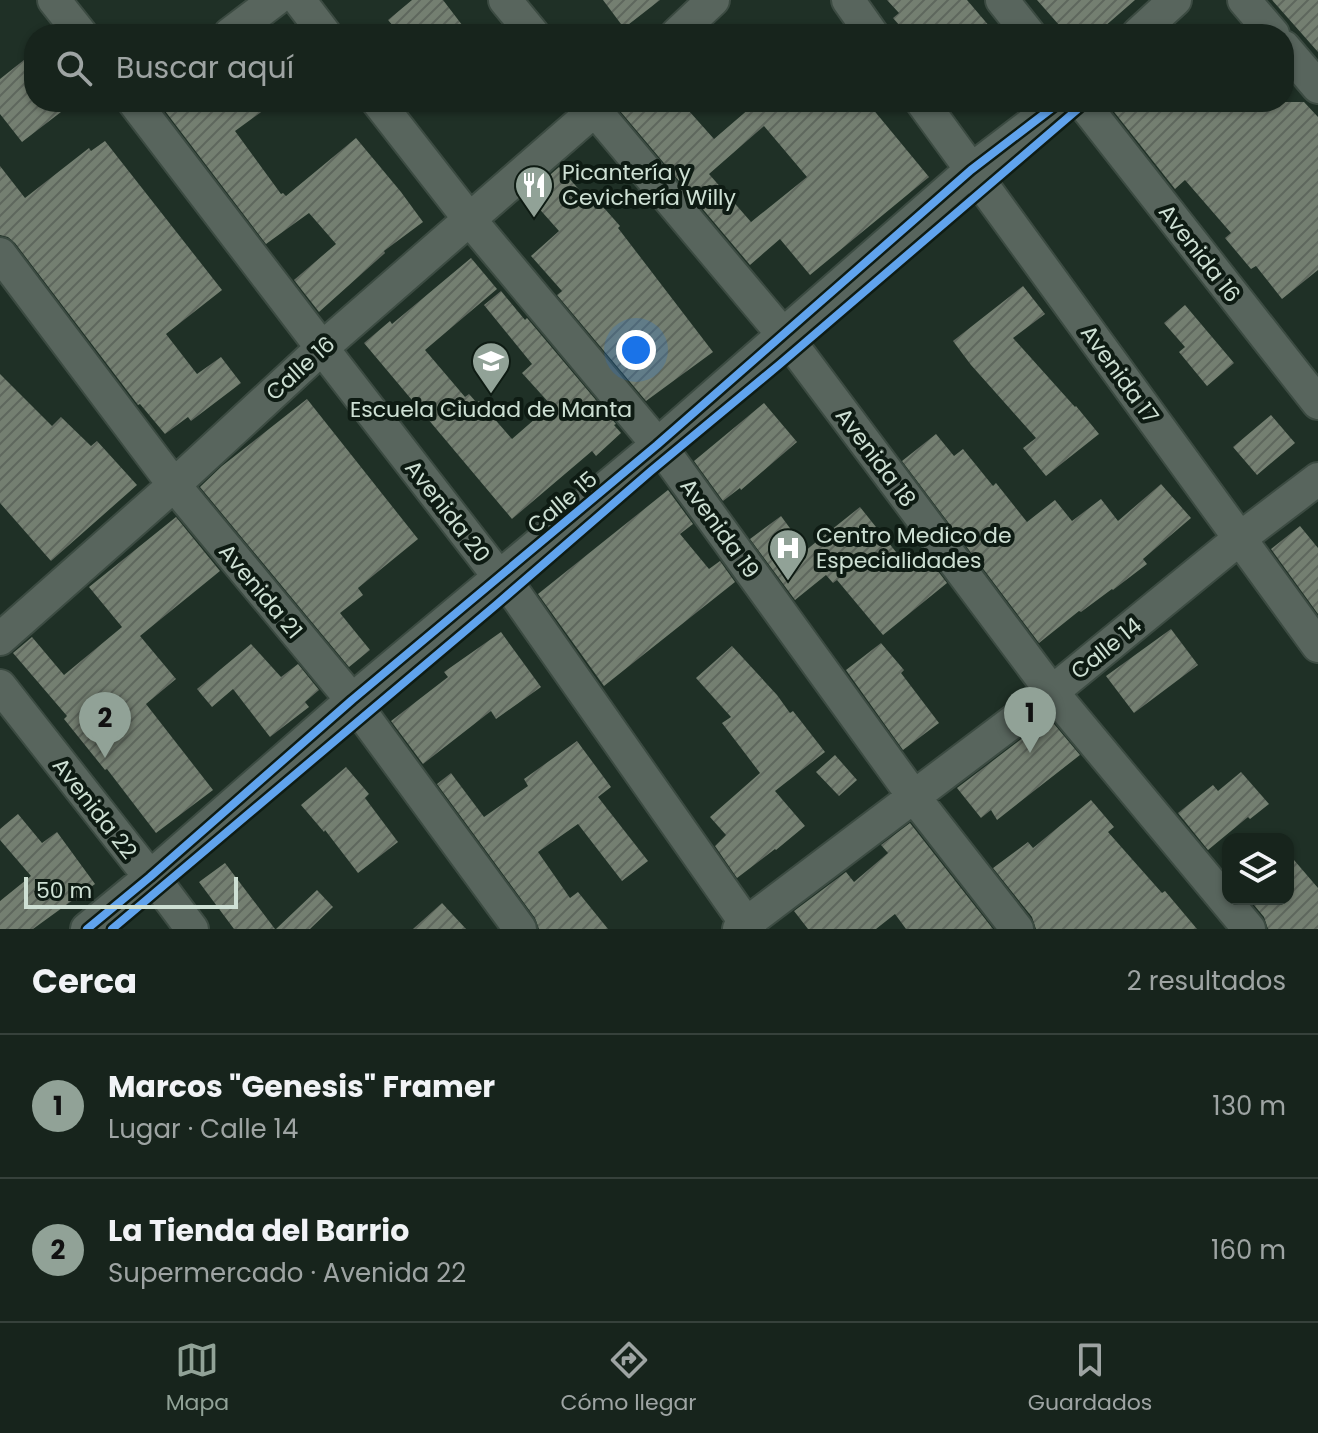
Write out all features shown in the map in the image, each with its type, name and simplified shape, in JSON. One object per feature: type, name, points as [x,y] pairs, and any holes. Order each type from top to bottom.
[{"type":"street","points":[[54,0],[73,24]]},
{"type":"street","points":[[243,24],[275,0]]},
{"type":"street","points":[[299,0],[317,24]]},
{"type":"street","points":[[505,0],[525,24]]},
{"type":"street","points":[[688,24],[713,0]]},
{"type":"street","points":[[848,0],[865,24]]},
{"type":"street","points":[[1002,0],[1021,24]]},
{"type":"street","points":[[1149,24],[1175,0]]},
{"type":"street","points":[[1244,0],[1264,24]]},
{"type":"street","points":[[1294,59],[1318,87]]},
{"type":"street","name":"Avenida 20","points":[[145,112],[322,348],[513,591],[745,927]]},
{"type":"street","name":"Avenida 19","points":[[386,112],[470,220],[678,470],[914,797],[1017,929]]},
{"type":"street","name":"Calle 16","points":[[0,639],[588,112]]},
{"type":"street","name":"Avenida 18","points":[[602,112],[784,335],[1052,692],[1249,929]]},
{"type":"street","name":"Avenida 17","points":[[929,112],[1318,646]]},
{"type":"street","name":"Calle 15","points":[[87,929],[352,700],[657,445],[971,170],[1047,112]]},
{"type":"street","name":"Avenida 16","points":[[1090,112],[1318,403]]},
{"type":"street","name":"Avenida 21","points":[[0,254],[174,485],[352,700],[520,929]]},
{"type":"street","name":"Calle 14","points":[[745,927],[1052,692],[1239,539],[1318,479]]},
{"type":"street","name":"Avenida 22","points":[[0,686],[192,929]]},
{"type":"building","points":[[412,0],[443,0],[461,24],[391,24],[388,20]]},
{"type":"building","points":[[603,0],[660,0],[629,24],[621,24]]},
{"type":"building","points":[[887,0],[967,0],[987,24],[898,24],[893,18],[899,13]]},
{"type":"building","points":[[1037,0],[1135,0],[1107,24],[1058,24]]},
{"type":"building","points":[[1272,0],[1318,0],[1318,52],[1294,24]]},
{"type":"building","points":[[24,60],[24,112],[61,112],[22,142],[0,114],[0,79]]},
{"type":"building","points":[[1294,102],[1304,102],[1318,117],[1318,270],[1282,299],[1256,266],[1251,269],[1225,238],[1231,233],[1185,180],[1175,189],[1114,112],[1294,112]]},
{"type":"building","points":[[166,112],[261,112],[235,131],[281,194],[286,196],[356,138],[423,222],[384,251],[319,312],[294,280],[336,244],[309,213],[266,244]]},
{"type":"building","points":[[621,112],[690,112],[714,139],[745,112],[875,112],[929,177],[810,275],[780,239],[750,265]],"holes":[[[764,126],[807,177],[751,222],[709,174]]]},
{"type":"building","points":[[105,141],[222,290],[166,334],[197,374],[221,357],[241,383],[191,421],[188,417],[165,434],[138,405],[15,243],[0,235],[0,166],[25,198],[89,148],[91,151]]},
{"type":"building","points":[[559,167],[592,204],[597,200],[620,226],[618,228],[713,352],[646,401],[557,295],[562,291],[531,256],[559,231],[527,195]]},
{"type":"building","name":"Escuela Ciudad de Manta","points":[[471,258],[497,289],[425,350],[465,397],[469,394],[477,403],[479,401],[512,439],[551,405],[522,373],[532,364],[484,305],[501,291],[525,320],[527,318],[621,433],[596,456],[592,451],[512,519],[364,343],[390,321],[392,324]]},
{"type":"building","points":[[1023,286],[1045,314],[1013,338],[1099,434],[1046,476],[1023,448],[1036,438],[953,341]]},
{"type":"building","points":[[1185,305],[1234,363],[1207,386],[1179,352],[1185,347],[1164,323]]},
{"type":"building","points":[[0,374],[52,426],[61,417],[91,446],[97,441],[137,485],[51,561],[0,503]]},
{"type":"building","points":[[307,399],[418,539],[358,588],[363,595],[340,613],[370,650],[349,667],[200,487]]},
{"type":"building","points":[[764,403],[797,442],[741,490],[723,501],[694,461]]},
{"type":"building","points":[[1271,415],[1295,443],[1257,475],[1233,447]]},
{"type":"building","points":[[936,434],[954,456],[963,449],[993,486],[996,483],[1027,522],[1055,500],[1072,521],[1101,499],[1118,521],[1161,484],[1191,518],[1143,559],[1147,564],[1039,643],[902,461]]},
{"type":"building","points":[[668,490],[693,524],[680,534],[709,569],[720,561],[735,582],[604,686],[538,594]]},
{"type":"building","points":[[860,507],[908,567],[924,553],[947,583],[883,635],[837,580],[833,583],[826,575],[795,600],[750,539],[781,516],[806,550]]},
{"type":"building","points":[[176,517],[220,571],[140,636],[176,679],[146,704],[213,790],[156,833],[64,719],[67,716],[13,653],[32,637],[64,675],[122,627],[89,587]]},
{"type":"building","points":[[1300,526],[1318,548],[1318,614],[1271,549]]},
{"type":"building","points":[[1171,629],[1198,665],[1134,713],[1106,676]]},
{"type":"building","points":[[501,632],[541,687],[496,719],[491,711],[423,764],[391,721],[448,677],[444,672]]},
{"type":"building","points":[[881,643],[904,670],[901,673],[939,723],[903,750],[846,670]]},
{"type":"building","points":[[251,644],[281,677],[298,664],[319,690],[305,702],[309,707],[270,737],[233,689],[212,707],[197,689]]},
{"type":"building","points":[[732,646],[790,713],[793,711],[825,752],[775,791],[805,826],[737,878],[715,846],[726,835],[710,817],[760,773],[722,723],[731,717],[696,678]]},
{"type":"building","points":[[1049,718],[1080,755],[997,820],[991,810],[981,818],[957,788]]},
{"type":"building","points":[[577,741],[611,787],[598,797],[648,861],[622,881],[578,824],[538,852],[570,898],[578,892],[608,929],[539,929],[535,918],[437,784],[451,773],[484,817],[528,786],[524,779]]},
{"type":"building","points":[[835,755],[857,780],[839,796],[816,772]]},
{"type":"building","points":[[346,767],[369,794],[365,798],[398,842],[358,873],[301,805]]},
{"type":"building","points":[[1241,772],[1269,804],[1229,833],[1222,833],[1222,838],[1208,850],[1178,813],[1213,785],[1218,791]]},
{"type":"building","points":[[1091,800],[1114,827],[1108,832],[1197,929],[1036,929],[1032,917],[993,868],[1028,842],[1033,848]]},
{"type":"building","points":[[18,814],[42,843],[57,832],[95,884],[33,929],[0,929],[0,901],[31,876],[0,840],[0,829]]},
{"type":"building","points":[[910,823],[993,929],[906,929],[895,914],[876,929],[808,929],[794,911],[846,872],[854,882],[888,853],[881,845]]},
{"type":"building","points":[[1294,860],[1318,888],[1318,929],[1268,929],[1264,917],[1254,905],[1294,905]]},
{"type":"building","points":[[225,863],[275,929],[234,929],[199,882]]},
{"type":"building","points":[[317,890],[333,907],[310,929],[276,929]]},
{"type":"building","points":[[442,903],[466,929],[413,929]]},
{"type":"cycle path","points":[[87,929],[352,700],[657,445],[971,170],[1047,112]]},
{"type":"cycle path","points":[[112,929],[1074,112]]},
{"type":"place","name":"Picantería y Cevichería Willy","points":[[534,219]]},
{"type":"place","name":"Escuela Ciudad de Manta","points":[[491,395]]},
{"type":"place","name":"Centro Medico de Especialidades","points":[[788,582]]},
{"type":"place","name":"Marcos \"Genesis\" Framer","points":[[1030,753]]},
{"type":"place","name":"La Tienda del Barrio","points":[[105,758]]}]
